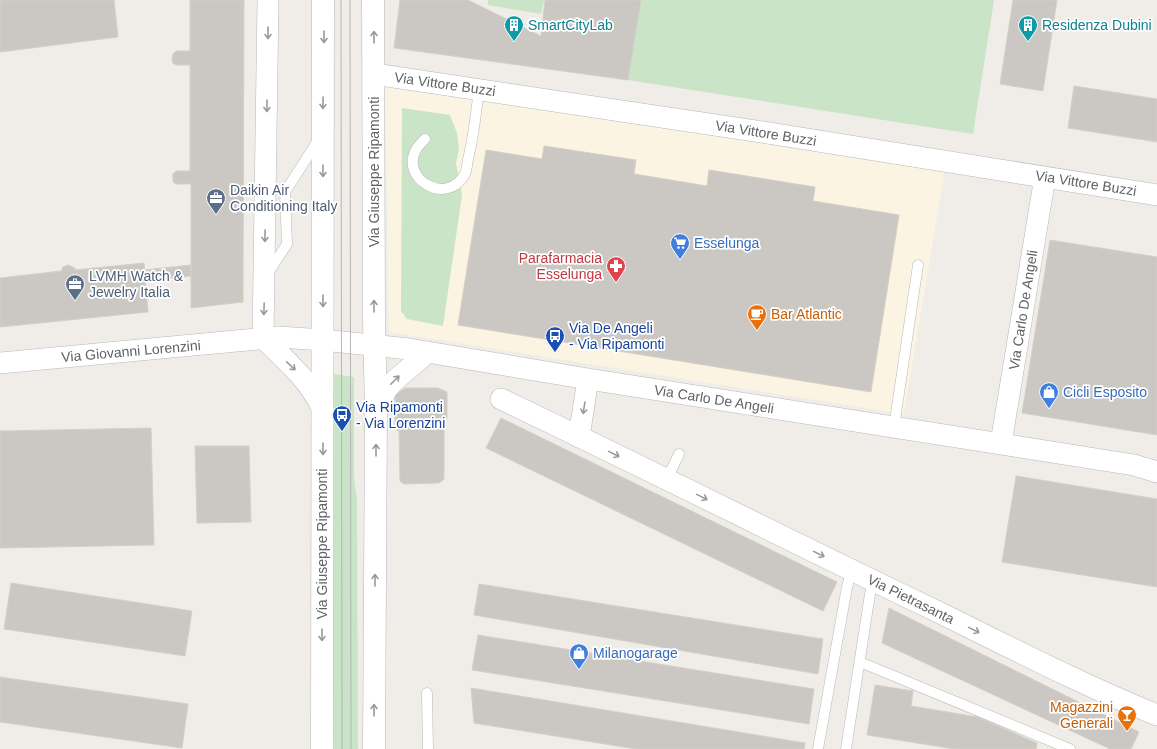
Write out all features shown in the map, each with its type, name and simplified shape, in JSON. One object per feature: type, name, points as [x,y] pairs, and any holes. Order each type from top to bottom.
[{"type":"street","points":[[268,0],[263,338],[304,380],[323,410]]},
{"type":"street","name":"Via Giuseppe Ripamonti","points":[[322,749],[324,0]]},
{"type":"street","name":"Via Giuseppe Ripamonti","points":[[373,0],[376,413],[374,749]]},
{"type":"street","name":"Via Vittore Buzzi","points":[[374,74],[479,89],[1157,195]]},
{"type":"street","name":"Via Carlo De Angeli","points":[[1001,443],[1045,177]]},
{"type":"street","name":"Via Giovanni Lorenzini","points":[[0,363],[263,338],[279,337],[323,340]]},
{"type":"street","points":[[323,340],[375,345]]},
{"type":"street","name":"Via Carlo De Angeli","points":[[375,345],[428,352],[588,379],[1134,464],[1157,464]]},
{"type":"street","points":[[376,413],[386,390],[393,382],[428,352]]},
{"type":"street","points":[[579,437],[588,379]]},
{"type":"street","name":"Via Pietrasanta","points":[[501,399],[668,479],[873,581],[1117,698],[1157,715]]},
{"type":"street","name":"Via Carlo De Angeli","points":[[1134,464],[1157,472]]},
{"type":"lane","points":[[425,139],[416,149],[414,155],[414,170],[418,178],[425,184],[434,188],[443,189],[452,187],[460,181],[465,173],[471,148],[479,89]]},
{"type":"lane","points":[[264,279],[287,244],[285,192],[323,132]]},
{"type":"lane","points":[[894,427],[918,265]]},
{"type":"lane","points":[[668,479],[679,454]]},
{"type":"lane","points":[[818,749],[847,587],[852,570]]},
{"type":"lane","points":[[846,749],[873,581]]},
{"type":"lane","points":[[860,662],[1070,749]]},
{"type":"lane","points":[[427,693],[428,749]]},
{"type":"shaded area","points":[[385,86],[945,169],[904,414],[389,332]]},
{"type":"green space","points":[[488,0],[544,0],[541,14],[488,5]]},
{"type":"green space","points":[[641,0],[994,0],[973,134],[628,80]]},
{"type":"green space","points":[[402,108],[450,115],[457,133],[459,149],[456,163],[462,195],[443,326],[407,319],[401,311]]},
{"type":"green space","points":[[333,374],[354,377],[354,478],[357,500],[358,749],[334,749]]},
{"type":"building","points":[[0,0],[114,0],[118,37],[0,52]]},
{"type":"building","points":[[190,0],[244,0],[243,302],[191,308],[191,184],[176,184],[173,182],[173,174],[176,171],[190,171],[190,65],[176,65],[173,63],[172,59],[173,54],[176,51],[190,51]]},
{"type":"building","name":"SmartCityLab","points":[[400,0],[468,0],[541,36],[545,0],[641,0],[628,80],[394,48]]},
{"type":"building","name":"Residenza Dubini","points":[[1013,0],[1057,0],[1043,91],[1000,84]]},
{"type":"building","points":[[1074,86],[1157,99],[1157,142],[1068,128]]},
{"type":"building","points":[[544,146],[636,160],[634,174],[707,186],[709,170],[815,187],[813,201],[899,215],[871,392],[458,325],[486,150],[542,159]]},
{"type":"building","points":[[1050,240],[1157,257],[1157,435],[1022,413]]},
{"type":"building","points":[[144,263],[148,312],[0,327],[0,278],[61,271],[63,267],[68,265],[75,268],[75,270]]},
{"type":"building","points":[[191,265],[191,276],[145,281],[144,270]]},
{"type":"building","points":[[405,388],[438,388],[447,392],[447,418],[444,420],[444,479],[439,483],[404,484],[400,481],[399,431],[395,429],[395,395]]},
{"type":"building","points":[[501,418],[837,582],[823,611],[486,448]]},
{"type":"building","points":[[151,428],[154,545],[0,548],[0,431]]},
{"type":"building","points":[[195,446],[249,446],[251,522],[197,523]]},
{"type":"building","points":[[1016,476],[1157,499],[1157,587],[1002,562]]},
{"type":"building","points":[[11,583],[192,611],[185,656],[4,629]]},
{"type":"building","points":[[479,584],[823,639],[818,674],[474,615]]},
{"type":"building","points":[[889,608],[1139,732],[1131,749],[1110,749],[882,643]]},
{"type":"building","points":[[478,635],[814,689],[809,724],[472,670]]},
{"type":"building","points":[[0,677],[188,704],[182,748],[0,722]]},
{"type":"building","points":[[875,685],[913,691],[911,706],[977,717],[1037,743],[1036,749],[954,749],[867,735]]},
{"type":"building","points":[[471,688],[805,743],[804,749],[636,749],[474,723]]},
{"type":"tram line","points":[[341,0],[342,749]]},
{"type":"tram line","points":[[350,0],[351,749]]},
{"type":"place","name":"SmartCityLab","points":[[514,42]]},
{"type":"place","name":"Residenza Dubini","points":[[1028,42]]},
{"type":"place","name":"Daikin Air Conditioning Italy","points":[[216,215]]},
{"type":"place","name":"Esselunga","points":[[680,260]]},
{"type":"place","name":"Parafarmacia Esselunga","points":[[616,283]]},
{"type":"place","name":"LVMH Watch & Jewelry Italia","points":[[75,301]]},
{"type":"place","name":"Bar Atlantic","points":[[757,331]]},
{"type":"place","name":"Via De Angeli - Via Ripamonti","points":[[555,353]]},
{"type":"place","name":"Cicli Esposito","points":[[1049,409]]},
{"type":"place","name":"Via Ripamonti - Via Lorenzini","points":[[342,432]]},
{"type":"place","name":"Milanogarage","points":[[579,670]]},
{"type":"place","name":"Magazzini Generali","points":[[1127,732]]}]
